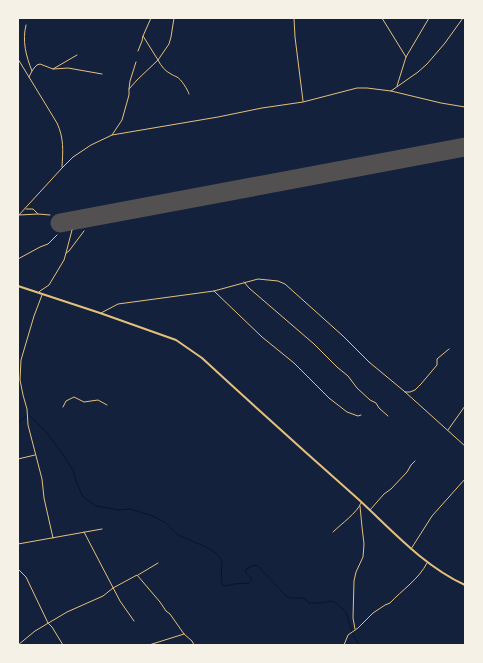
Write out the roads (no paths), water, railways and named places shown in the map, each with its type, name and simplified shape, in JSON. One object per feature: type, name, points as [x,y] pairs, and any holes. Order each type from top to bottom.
[{"type":"main road","points":[[18,286],[176,340],[202,358],[411,549],[445,575],[465,584]]},
{"type":"street","points":[[138,51],[151,18]]},
{"type":"street","points":[[129,89],[158,60],[169,44],[174,18]]},
{"type":"street","points":[[294,18],[303,102]]},
{"type":"street","points":[[382,18],[406,57]]},
{"type":"street","points":[[397,86],[406,57],[429,18]]},
{"type":"street","points":[[390,91],[418,72],[431,60],[463,18]]},
{"type":"street","points":[[26,24],[24,35],[25,50],[32,71]]},
{"type":"street","points":[[143,36],[162,67],[169,74],[178,77],[187,88],[189,94]]},
{"type":"street","points":[[53,69],[77,55]]},
{"type":"street","points":[[18,59],[61,132],[63,143],[62,168]]},
{"type":"street","points":[[112,135],[122,120],[130,81],[136,62]]},
{"type":"street","points":[[29,77],[34,68],[40,64],[53,69],[68,68],[102,74]]},
{"type":"street","points":[[18,216],[73,157],[112,135],[303,102],[357,88],[390,91],[465,107]]},
{"type":"street","points":[[25,208],[33,209],[38,214]]},
{"type":"street","points":[[18,216],[38,214],[50,215]]},
{"type":"street","points":[[39,293],[49,285],[58,270],[66,253],[72,230]]},
{"type":"street","points":[[66,253],[84,231]]},
{"type":"street","points":[[18,259],[48,244],[57,235]]},
{"type":"street","points":[[100,313],[118,304],[214,291],[258,279],[278,281],[285,284],[343,336],[369,362],[465,446]]},
{"type":"street","points":[[244,282],[314,344],[325,356],[346,374],[357,388],[370,400],[376,403],[388,416]]},
{"type":"street","points":[[214,291],[262,337],[294,363],[329,398],[347,412],[358,416],[362,415]]},
{"type":"street","points":[[43,294],[34,316],[21,360],[20,380],[28,425],[42,479],[44,498],[53,538]]},
{"type":"street","points":[[404,392],[415,390],[436,365],[437,360],[449,349]]},
{"type":"street","points":[[63,407],[66,401],[74,397],[84,402],[98,400],[107,405]]},
{"type":"street","points":[[447,430],[465,406]]},
{"type":"street","points":[[18,459],[36,455]]},
{"type":"street","points":[[370,510],[407,472],[415,461]]},
{"type":"street","points":[[411,549],[432,516],[465,479]]},
{"type":"street","points":[[355,630],[353,618],[354,581],[356,572],[363,557],[364,544],[360,506],[361,503]]},
{"type":"street","points":[[333,532],[360,506]]},
{"type":"street","points":[[18,544],[102,528]]},
{"type":"street","points":[[84,532],[120,601],[134,621]]},
{"type":"street","points":[[344,645],[348,635],[385,605],[390,603],[415,579],[428,562]]},
{"type":"street","points":[[18,645],[35,630],[67,612],[104,596],[113,588],[158,563]]},
{"type":"street","points":[[18,570],[26,577],[48,623],[63,645]]},
{"type":"street","points":[[137,575],[194,645]]},
{"type":"street","points":[[149,645],[184,634]]},
{"type":"waterway","points":[[18,424],[26,416]]},
{"type":"waterway","points":[[30,416],[46,432],[62,453],[73,470],[83,497],[96,506],[119,510],[130,509],[153,516],[166,523],[178,535],[216,553],[222,562],[221,583],[225,586],[249,583],[252,579],[246,573],[246,569],[254,565],[258,566],[286,596],[291,598],[304,598],[309,603],[332,601],[345,611],[353,635],[359,645]]}]
